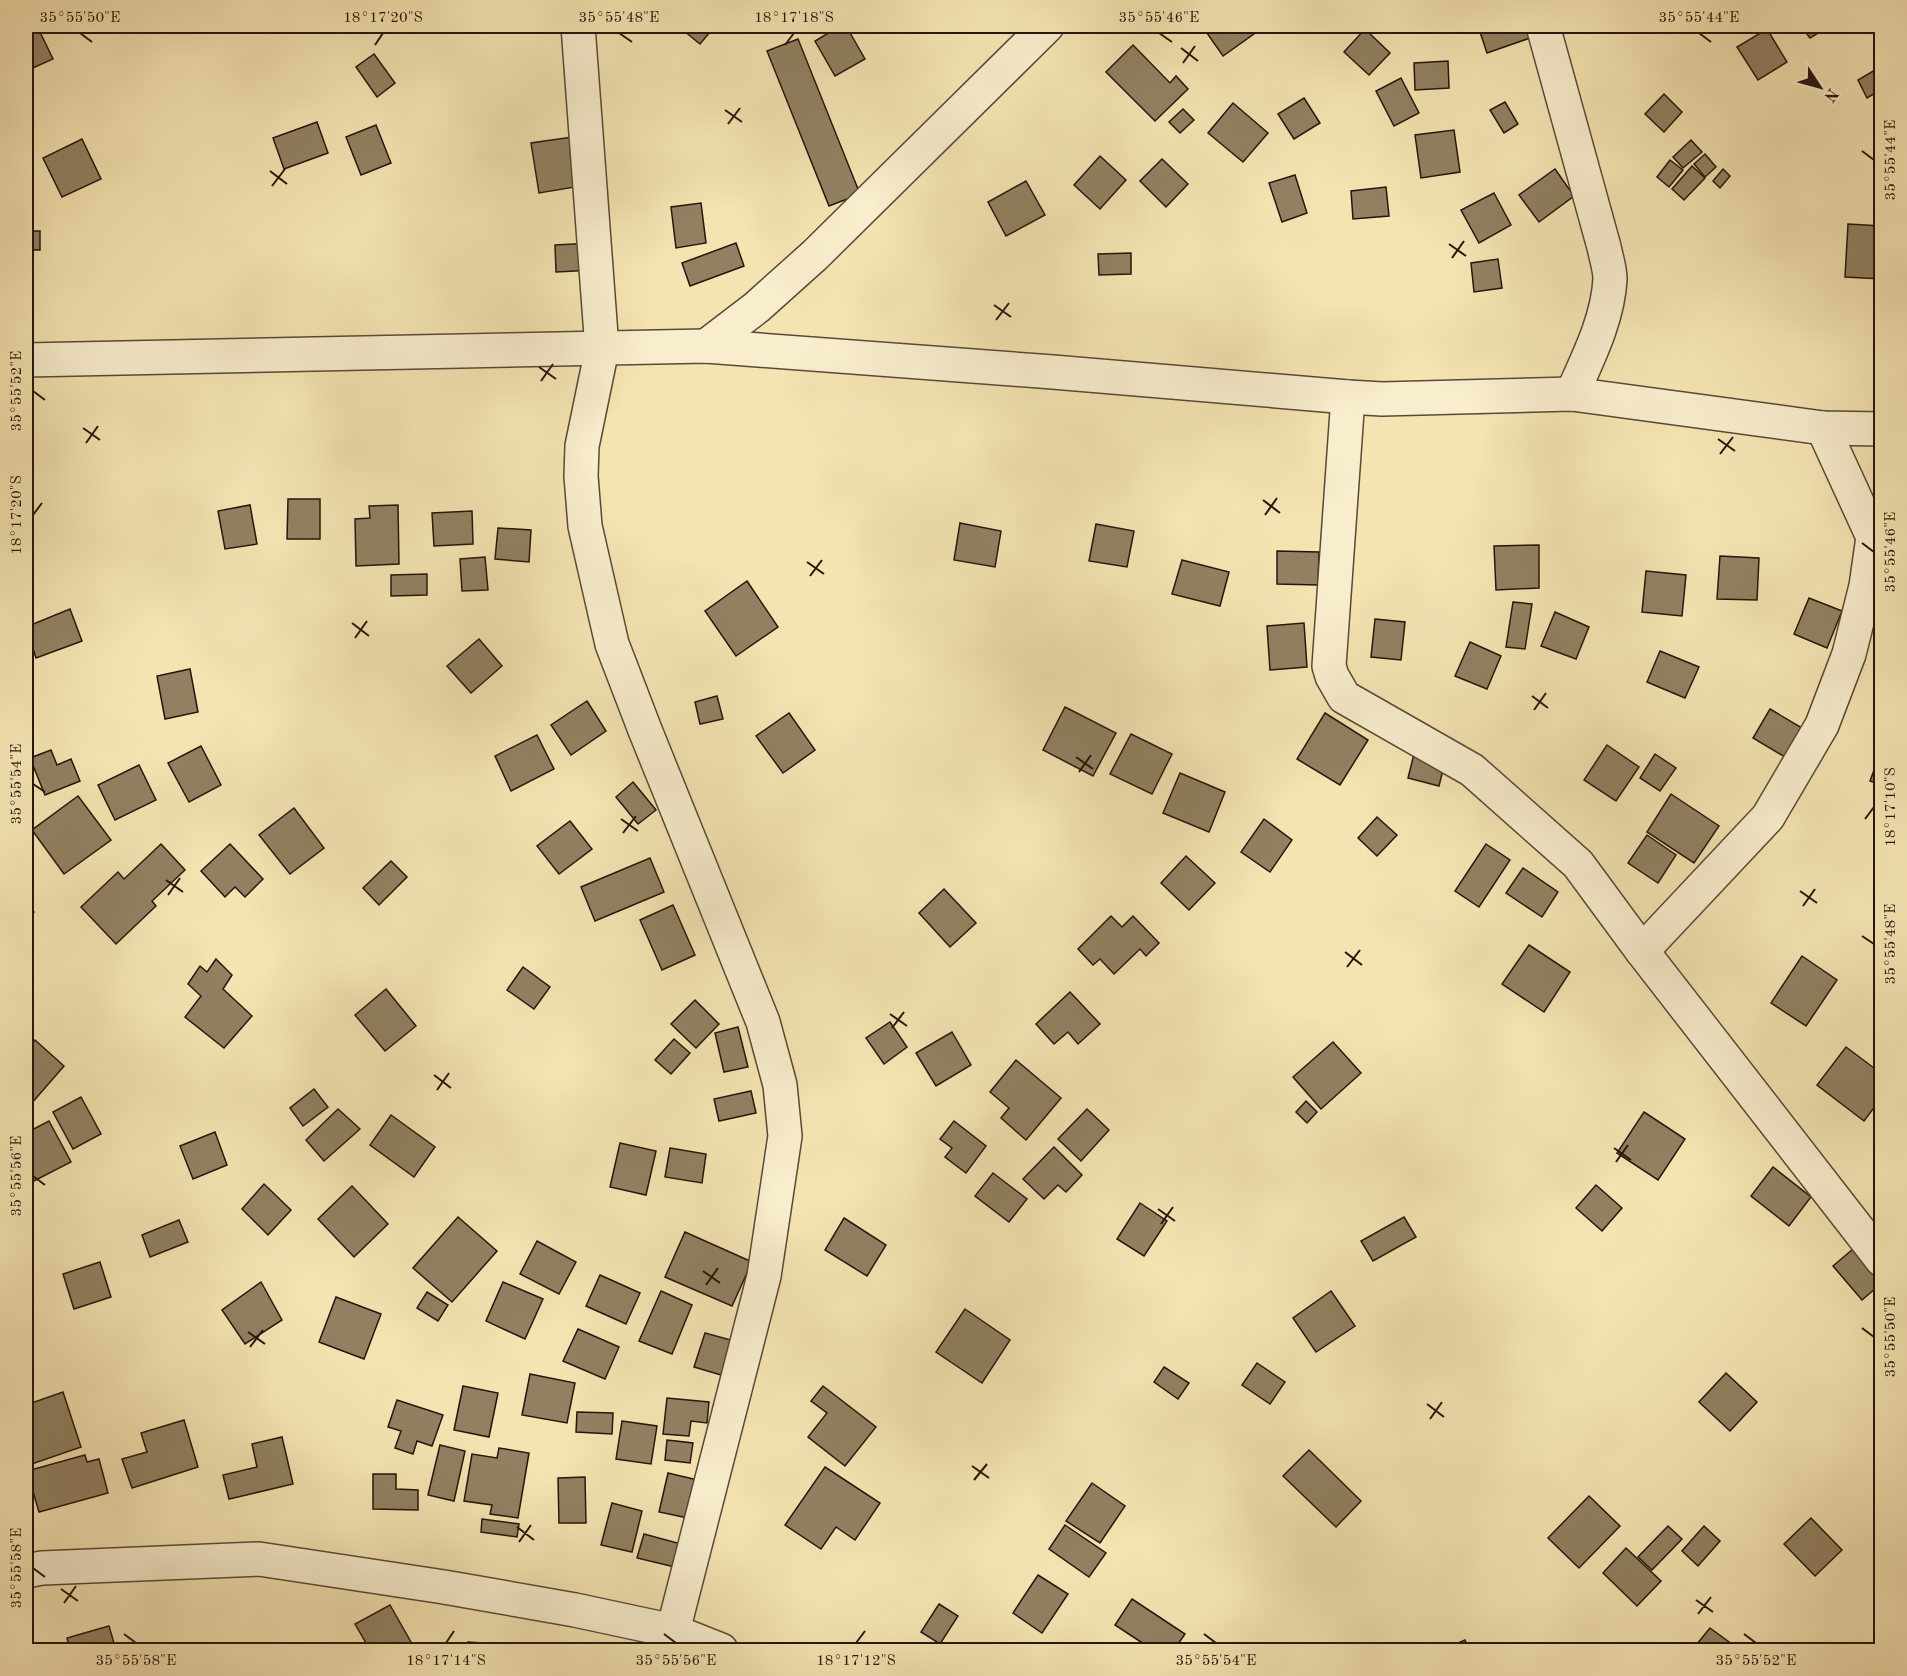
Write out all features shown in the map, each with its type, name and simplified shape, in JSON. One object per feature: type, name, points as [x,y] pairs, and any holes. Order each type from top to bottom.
[{"type":"street","points":[[578,26],[602,349],[582,446],[581,476],[585,526],[612,644],[764,1022],[780,1085],[785,1136],[764,1276],[673,1631]]},
{"type":"street","points":[[706,346],[757,307],[815,255],[1047,26]]},
{"type":"street","points":[[1543,26],[1604,247],[1610,277],[1607,303],[1591,351],[1572,394]]},
{"type":"street","points":[[26,360],[706,346],[1053,372],[1348,398],[1572,394],[1823,428],[1881,429]]},
{"type":"street","points":[[1348,398],[1329,666],[1344,697],[1472,770],[1578,864],[1642,951],[1881,1260]]},
{"type":"street","points":[[1642,951],[1768,817],[1822,725],[1849,654],[1866,586],[1877,527],[1823,428]]},
{"type":"street","points":[[26,1571],[42,1568],[259,1559],[444,1587],[574,1610],[673,1631],[721,1650]]},
{"type":"building","points":[[37,26],[53,59],[26,71],[26,28]]},
{"type":"building","points":[[678,26],[715,26],[700,44]]},
{"type":"building","points":[[840,26],[846,26],[865,59],[835,76],[815,41]]},
{"type":"building","points":[[1202,26],[1254,26],[1258,31],[1223,56]]},
{"type":"building","points":[[1478,26],[1526,26],[1530,38],[1487,53]]},
{"type":"building","points":[[1801,26],[1830,26],[1810,38]]},
{"type":"building","points":[[1365,29],[1390,53],[1369,75],[1344,52]]},
{"type":"building","points":[[1767,29],[1787,62],[1758,80],[1737,47]]},
{"type":"building","points":[[798,39],[860,194],[829,206],[767,51]]},
{"type":"building","points":[[1133,45],[1170,83],[1176,76],[1188,89],[1155,121],[1106,72]]},
{"type":"building","points":[[374,54],[395,83],[377,97],[356,67]]},
{"type":"building","points":[[1448,61],[1449,88],[1415,90],[1414,63]]},
{"type":"building","points":[[1880,67],[1882,89],[1867,98],[1858,80]]},
{"type":"building","points":[[1401,78],[1419,113],[1394,126],[1376,91]]},
{"type":"building","points":[[1664,94],[1682,112],[1664,132],[1645,114]]},
{"type":"building","points":[[1304,98],[1320,123],[1294,139],[1278,114]]},
{"type":"building","points":[[1505,102],[1518,124],[1504,133],[1490,110]]},
{"type":"building","points":[[1233,103],[1268,133],[1243,162],[1208,133]]},
{"type":"building","points":[[1183,109],[1194,120],[1180,133],[1169,122]]},
{"type":"building","points":[[317,122],[328,153],[284,169],[273,138]]},
{"type":"building","points":[[376,125],[391,163],[361,175],[346,137]]},
{"type":"building","points":[[1454,130],[1460,172],[1421,178],[1415,135]]},
{"type":"building","points":[[579,136],[587,185],[539,193],[531,143]]},
{"type":"building","points":[[82,139],[101,179],[62,197],[43,158]]},
{"type":"building","points":[[1691,140],[1702,152],[1683,168],[1673,157]]},
{"type":"building","points":[[1705,154],[1716,167],[1705,177],[1694,164]]},
{"type":"building","points":[[1100,156],[1126,180],[1100,209],[1074,185]]},
{"type":"building","points":[[1162,159],[1188,184],[1166,207],[1140,181]]},
{"type":"building","points":[[1670,160],[1683,170],[1669,187],[1657,177]]},
{"type":"building","points":[[1692,166],[1705,178],[1684,200],[1672,189]]},
{"type":"building","points":[[1555,169],[1574,196],[1539,222],[1519,195]]},
{"type":"building","points":[[1723,169],[1730,176],[1720,188],[1713,181]]},
{"type":"building","points":[[1295,175],[1307,213],[1282,222],[1269,183]]},
{"type":"building","points":[[1026,181],[1045,215],[1006,236],[988,202]]},
{"type":"building","points":[[1386,187],[1389,216],[1353,219],[1351,191]]},
{"type":"building","points":[[1494,193],[1511,225],[1479,243],[1461,210]]},
{"type":"building","points":[[701,203],[706,243],[676,248],[671,207]]},
{"type":"building","points":[[1848,224],[1882,226],[1882,279],[1845,277]]},
{"type":"building","points":[[26,231],[40,231],[40,250],[26,250]]},
{"type":"building","points":[[593,243],[595,270],[556,272],[555,245]]},
{"type":"building","points":[[736,243],[744,266],[690,286],[682,263]]},
{"type":"building","points":[[1131,253],[1131,274],[1099,275],[1098,254]]},
{"type":"building","points":[[1498,259],[1502,288],[1474,292],[1471,263]]},
{"type":"building","points":[[288,499],[320,499],[320,539],[287,539]]},
{"type":"building","points":[[250,505],[257,544],[225,549],[218,511]]},
{"type":"building","points":[[398,505],[399,564],[356,566],[355,519],[370,518],[369,506]]},
{"type":"building","points":[[472,511],[473,544],[434,546],[432,513]]},
{"type":"building","points":[[960,523],[1001,531],[995,567],[954,560]]},
{"type":"building","points":[[1096,524],[1134,531],[1127,567],[1089,561]]},
{"type":"building","points":[[498,528],[531,530],[529,562],[495,559]]},
{"type":"building","points":[[1539,545],[1539,588],[1496,590],[1494,546]]},
{"type":"building","points":[[1277,551],[1319,552],[1318,585],[1277,584]]},
{"type":"building","points":[[1720,556],[1759,558],[1757,600],[1717,599]]},
{"type":"building","points":[[485,557],[488,590],[462,591],[460,559]]},
{"type":"building","points":[[1182,560],[1229,572],[1220,606],[1172,594]]},
{"type":"building","points":[[1646,571],[1686,575],[1682,616],[1642,612]]},
{"type":"building","points":[[427,574],[427,595],[391,596],[391,575]]},
{"type":"building","points":[[747,581],[778,627],[736,656],[705,611]]},
{"type":"building","points":[[1809,598],[1842,611],[1827,648],[1794,634]]},
{"type":"building","points":[[1513,602],[1532,604],[1525,649],[1506,647]]},
{"type":"building","points":[[70,609],[82,641],[36,658],[26,627]]},
{"type":"building","points":[[1555,612],[1589,627],[1576,659],[1541,646]]},
{"type":"building","points":[[1375,619],[1405,622],[1401,660],[1371,657]]},
{"type":"building","points":[[1304,623],[1307,667],[1270,670],[1267,626]]},
{"type":"building","points":[[479,639],[502,666],[471,693],[447,666]]},
{"type":"building","points":[[1470,642],[1501,656],[1487,689],[1455,676]]},
{"type":"building","points":[[1660,651],[1699,667],[1685,698],[1647,682]]},
{"type":"building","points":[[190,669],[198,712],[165,719],[157,676]]},
{"type":"building","points":[[717,696],[723,719],[700,724],[695,702]]},
{"type":"building","points":[[587,701],[606,731],[571,755],[551,725]]},
{"type":"building","points":[[1065,707],[1116,733],[1093,776],[1043,750]]},
{"type":"building","points":[[1770,709],[1802,728],[1785,757],[1753,738]]},
{"type":"building","points":[[789,713],[815,750],[783,773],[756,736]]},
{"type":"building","points":[[1325,713],[1368,740],[1340,785],[1297,759]]},
{"type":"building","points":[[1131,734],[1172,754],[1152,794],[1110,774]]},
{"type":"building","points":[[537,735],[554,769],[511,791],[495,756]]},
{"type":"building","points":[[1607,745],[1639,767],[1616,801],[1584,780]]},
{"type":"building","points":[[201,746],[221,785],[189,802],[168,763]]},
{"type":"building","points":[[1882,748],[1882,785],[1870,781]]},
{"type":"building","points":[[51,750],[57,765],[71,759],[80,781],[45,795],[30,758]]},
{"type":"building","points":[[1414,754],[1445,762],[1439,786],[1408,778]]},
{"type":"building","points":[[1655,754],[1676,768],[1660,791],[1640,778]]},
{"type":"building","points":[[139,765],[156,800],[115,820],[98,785]]},
{"type":"building","points":[[1180,773],[1225,792],[1209,832],[1163,813]]},
{"type":"building","points":[[633,782],[656,810],[638,824],[616,797]]},
{"type":"building","points":[[1671,794],[1719,826],[1694,863],[1647,832]]},
{"type":"building","points":[[78,796],[111,840],[64,874],[32,830]]},
{"type":"building","points":[[294,808],[324,848],[290,874],[259,835]]},
{"type":"building","points":[[1377,817],[1397,835],[1377,856],[1358,838]]},
{"type":"building","points":[[1264,819],[1292,840],[1270,872],[1241,852]]},
{"type":"building","points":[[570,821],[592,849],[559,874],[537,846]]},
{"type":"building","points":[[1647,835],[1676,855],[1658,883],[1628,863]]},
{"type":"building","points":[[161,844],[185,870],[152,901],[156,906],[116,944],[81,907],[118,872],[124,879]]},
{"type":"building","points":[[230,844],[263,879],[245,897],[235,887],[225,897],[201,871]]},
{"type":"building","points":[[1486,844],[1510,860],[1479,907],[1455,891]]},
{"type":"building","points":[[1186,856],[1215,883],[1189,910],[1161,883]]},
{"type":"building","points":[[650,858],[664,892],[595,921],[581,887]]},
{"type":"building","points":[[391,861],[407,877],[379,905],[363,888]]},
{"type":"building","points":[[1523,868],[1558,892],[1542,917],[1506,893]]},
{"type":"building","points":[[944,889],[976,923],[950,947],[919,913]]},
{"type":"building","points":[[26,900],[34,912],[26,917]]},
{"type":"building","points":[[673,905],[695,955],[662,970],[640,920]]},
{"type":"building","points":[[1111,916],[1122,927],[1133,916],[1159,943],[1146,956],[1140,949],[1114,974],[1100,959],[1093,965],[1078,949]]},
{"type":"building","points":[[1529,945],[1570,972],[1544,1012],[1502,984]]},
{"type":"building","points":[[1802,956],[1837,980],[1806,1026],[1771,1003]]},
{"type":"building","points":[[216,959],[232,975],[223,989],[252,1016],[224,1048],[185,1017],[201,996],[188,984],[200,966],[207,972]]},
{"type":"building","points":[[523,967],[550,987],[534,1009],[507,990]]},
{"type":"building","points":[[386,989],[416,1026],[385,1051],[355,1015]]},
{"type":"building","points":[[1070,992],[1100,1024],[1078,1044],[1068,1032],[1054,1044],[1036,1024]]},
{"type":"building","points":[[695,1000],[719,1024],[696,1048],[671,1024]]},
{"type":"building","points":[[890,1022],[907,1047],[884,1064],[866,1038]]},
{"type":"building","points":[[738,1027],[748,1067],[724,1072],[715,1033]]},
{"type":"building","points":[[952,1032],[971,1065],[936,1086],[916,1053]]},
{"type":"building","points":[[674,1039],[690,1053],[671,1074],[655,1060]]},
{"type":"building","points":[[35,1040],[64,1066],[32,1103],[26,1097],[26,1051]]},
{"type":"building","points":[[1333,1042],[1361,1073],[1321,1109],[1293,1077]]},
{"type":"building","points":[[1846,1047],[1882,1074],[1882,1097],[1864,1121],[1817,1085]]},
{"type":"building","points":[[1016,1060],[1061,1098],[1026,1140],[1001,1118],[1009,1108],[990,1092]]},
{"type":"building","points":[[314,1089],[328,1107],[303,1126],[290,1108]]},
{"type":"building","points":[[751,1091],[756,1113],[719,1121],[714,1099]]},
{"type":"building","points":[[81,1097],[101,1134],[73,1149],[53,1112]]},
{"type":"building","points":[[1306,1101],[1317,1112],[1307,1123],[1296,1112]]},
{"type":"building","points":[[338,1109],[360,1129],[324,1161],[306,1140]]},
{"type":"building","points":[[1087,1109],[1109,1130],[1081,1161],[1058,1139]]},
{"type":"building","points":[[1644,1112],[1685,1139],[1658,1180],[1617,1153]]},
{"type":"building","points":[[391,1115],[435,1147],[414,1177],[370,1145]]},
{"type":"building","points":[[49,1121],[71,1162],[32,1182],[26,1170],[26,1133]]},
{"type":"building","points":[[954,1121],[986,1146],[966,1173],[945,1157],[952,1148],[940,1139]]},
{"type":"building","points":[[215,1132],[227,1165],[193,1179],[180,1146]]},
{"type":"building","points":[[620,1143],[656,1151],[646,1195],[610,1187]]},
{"type":"building","points":[[1054,1147],[1082,1175],[1066,1192],[1058,1185],[1044,1199],[1023,1179]]},
{"type":"building","points":[[670,1148],[706,1154],[702,1183],[665,1177]]},
{"type":"building","points":[[1773,1167],[1811,1197],[1789,1226],[1751,1196]]},
{"type":"building","points":[[993,1173],[1027,1199],[1009,1222],[975,1196]]},
{"type":"building","points":[[264,1184],[291,1210],[268,1235],[242,1209]]},
{"type":"building","points":[[1596,1185],[1622,1208],[1602,1231],[1576,1208]]},
{"type":"building","points":[[352,1186],[388,1224],[354,1257],[318,1219]]},
{"type":"building","points":[[1140,1203],[1167,1221],[1144,1256],[1117,1239]]},
{"type":"building","points":[[458,1217],[497,1251],[452,1302],[413,1268]]},
{"type":"building","points":[[1404,1217],[1416,1237],[1373,1261],[1361,1241]]},
{"type":"building","points":[[844,1218],[886,1245],[867,1276],[825,1250]]},
{"type":"building","points":[[179,1220],[188,1242],[150,1257],[142,1235]]},
{"type":"building","points":[[685,1232],[752,1262],[732,1306],[665,1277]]},
{"type":"building","points":[[537,1241],[576,1262],[559,1294],[520,1274]]},
{"type":"building","points":[[1860,1243],[1882,1267],[1882,1283],[1862,1300],[1833,1266]]},
{"type":"building","points":[[100,1262],[111,1297],[74,1309],[63,1274]]},
{"type":"building","points":[[600,1275],[640,1293],[626,1324],[586,1306]]},
{"type":"building","points":[[261,1282],[282,1320],[245,1344],[222,1310]]},
{"type":"building","points":[[503,1282],[543,1299],[525,1339],[486,1321]]},
{"type":"building","points":[[661,1291],[692,1305],[672,1354],[639,1341]]},
{"type":"building","points":[[1331,1291],[1355,1326],[1316,1352],[1293,1318]]},
{"type":"building","points":[[427,1292],[448,1305],[438,1321],[417,1308]]},
{"type":"building","points":[[336,1297],[381,1314],[364,1359],[319,1342]]},
{"type":"building","points":[[965,1309],[1010,1340],[982,1383],[936,1352]]},
{"type":"building","points":[[578,1329],[619,1347],[605,1379],[563,1361]]},
{"type":"building","points":[[705,1333],[738,1342],[728,1377],[694,1367]]},
{"type":"building","points":[[1257,1363],[1285,1382],[1270,1404],[1242,1385]]},
{"type":"building","points":[[1164,1367],[1189,1383],[1178,1399],[1154,1382]]},
{"type":"building","points":[[1726,1373],[1757,1402],[1730,1431],[1699,1402]]},
{"type":"building","points":[[530,1374],[575,1383],[567,1423],[522,1415]]},
{"type":"building","points":[[463,1386],[498,1393],[489,1437],[454,1430]]},
{"type":"building","points":[[823,1386],[876,1427],[845,1466],[808,1437],[827,1413],[811,1401]]},
{"type":"building","points":[[63,1392],[81,1447],[26,1466],[26,1418],[28,1418],[26,1405]]},
{"type":"building","points":[[667,1398],[709,1402],[707,1423],[691,1421],[689,1436],[663,1434]]},
{"type":"building","points":[[397,1400],[443,1415],[432,1446],[417,1441],[413,1454],[395,1448],[401,1431],[388,1427]]},
{"type":"building","points":[[577,1412],[613,1413],[612,1434],[576,1432]]},
{"type":"building","points":[[184,1420],[198,1467],[132,1488],[122,1459],[147,1452],[141,1433]]},
{"type":"building","points":[[622,1421],[657,1426],[651,1464],[616,1459]]},
{"type":"building","points":[[282,1437],[293,1484],[229,1499],[223,1475],[257,1467],[252,1444]]},
{"type":"building","points":[[667,1440],[693,1443],[690,1463],[665,1460]]},
{"type":"building","points":[[440,1445],[465,1451],[454,1501],[428,1495]]},
{"type":"building","points":[[499,1448],[529,1453],[518,1518],[490,1514],[492,1505],[464,1501],[472,1454],[497,1458]]},
{"type":"building","points":[[1309,1450],[1361,1501],[1336,1527],[1283,1476]]},
{"type":"building","points":[[85,1455],[87,1462],[99,1459],[108,1493],[39,1512],[27,1471]]},
{"type":"building","points":[[825,1467],[880,1503],[855,1540],[836,1527],[821,1549],[785,1525]]},
{"type":"building","points":[[668,1473],[702,1481],[693,1519],[659,1512]]},
{"type":"building","points":[[373,1474],[396,1474],[396,1489],[418,1490],[418,1510],[373,1509]]},
{"type":"building","points":[[585,1477],[586,1523],[559,1523],[558,1478]]},
{"type":"building","points":[[1092,1483],[1125,1506],[1100,1543],[1066,1521]]},
{"type":"building","points":[[1589,1496],[1620,1526],[1579,1568],[1548,1538]]},
{"type":"building","points":[[612,1503],[642,1511],[632,1552],[601,1545]]},
{"type":"building","points":[[1811,1518],[1842,1550],[1815,1576],[1784,1544]]},
{"type":"building","points":[[482,1519],[519,1524],[517,1537],[481,1532]]},
{"type":"building","points":[[1065,1525],[1106,1553],[1089,1577],[1049,1549]]},
{"type":"building","points":[[1668,1526],[1682,1539],[1652,1570],[1638,1557]]},
{"type":"building","points":[[1704,1526],[1720,1541],[1698,1566],[1682,1551]]},
{"type":"building","points":[[644,1534],[681,1544],[675,1567],[637,1558]]},
{"type":"building","points":[[1626,1548],[1661,1581],[1637,1606],[1603,1573]]},
{"type":"building","points":[[1038,1575],[1068,1594],[1042,1633],[1013,1613]]},
{"type":"building","points":[[1132,1599],[1185,1634],[1174,1650],[1153,1650],[1115,1625]]},
{"type":"building","points":[[939,1604],[958,1616],[940,1644],[921,1632]]},
{"type":"building","points":[[390,1605],[415,1649],[370,1650],[355,1624]]},
{"type":"building","points":[[109,1626],[116,1650],[70,1650],[67,1638]]},
{"type":"building","points":[[1710,1628],[1740,1650],[1692,1650]]},
{"type":"building","points":[[1465,1640],[1469,1650],[1444,1649]]},
{"type":"building","points":[[468,1642],[513,1645],[513,1650],[468,1650]]}]
